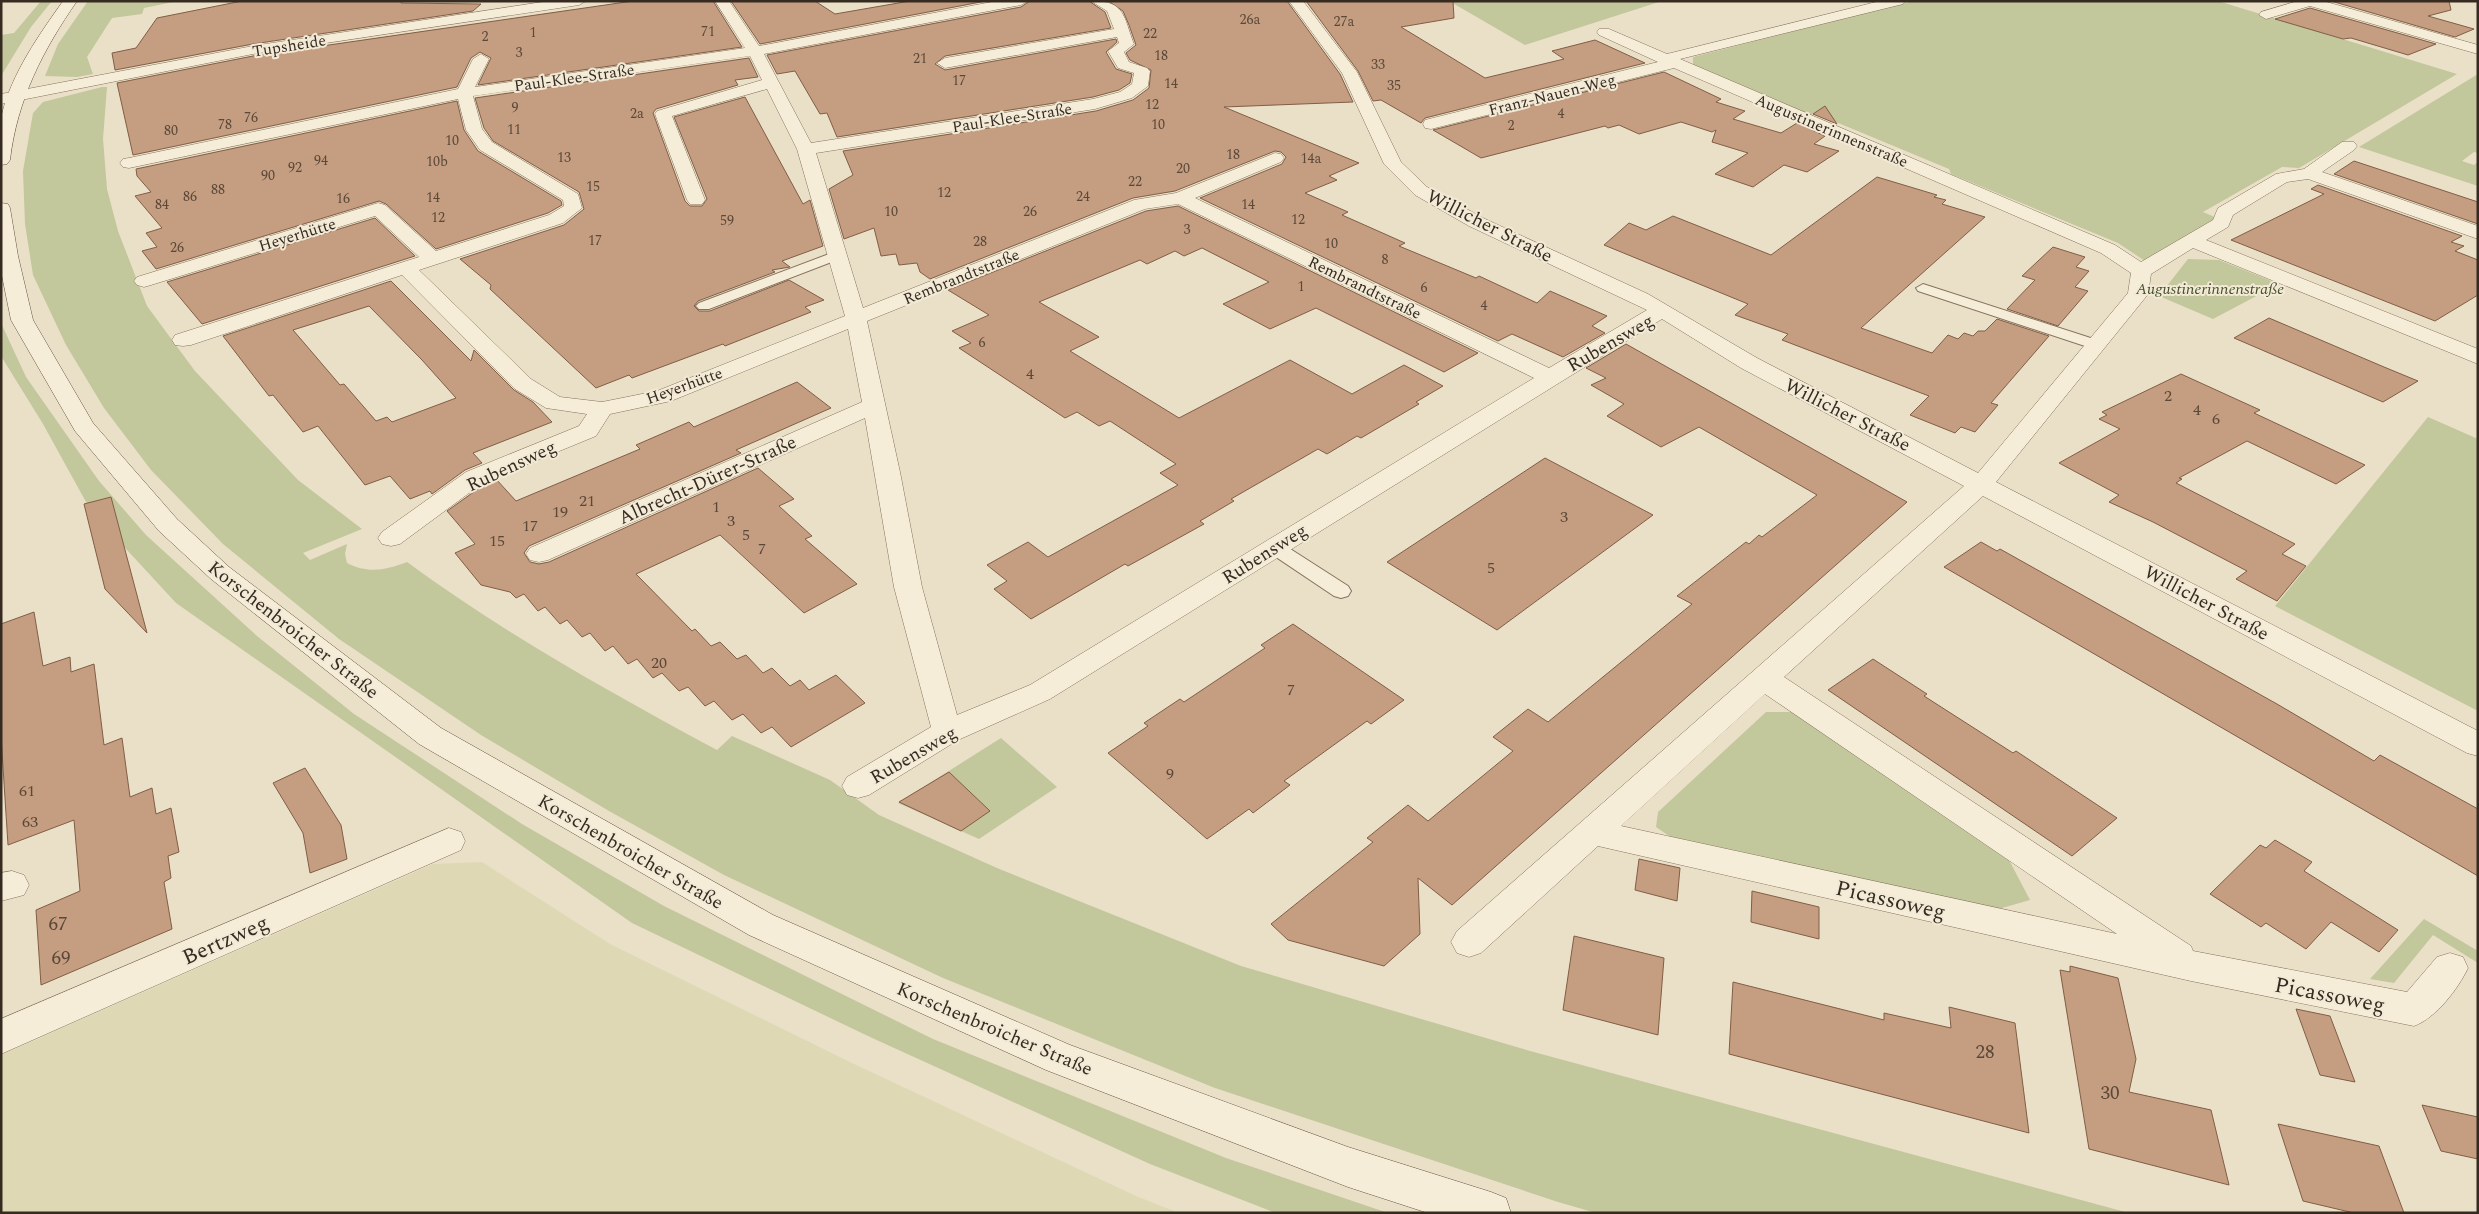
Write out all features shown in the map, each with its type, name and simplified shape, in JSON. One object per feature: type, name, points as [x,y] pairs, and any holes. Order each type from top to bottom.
[{"type":"street","points":[[1,160],[9,98],[48,31],[70,1]]},
{"type":"street","points":[[495,14],[510,1]]},
{"type":"street","name":"Tupsheide","points":[[9,98],[253,50],[579,1]]},
{"type":"street","points":[[722,1],[755,51],[806,149],[856,318],[875,405],[908,587],[947,732]]},
{"type":"street","name":"Paul-Klee-Straße","points":[[129,163],[464,93],[755,51],[1021,1]]},
{"type":"street","points":[[945,63],[1122,32],[1113,8],[1098,1]]},
{"type":"street","name":"Willicher Straße","points":[[1296,1],[1349,72],[1393,164],[1421,191],[1476,222],[1641,298],[1749,363],[1982,483],[2478,745]]},
{"type":"street","name":"Franz-Nauen-Weg","points":[[1431,124],[1898,1]]},
{"type":"street","points":[[2266,15],[2310,2],[2478,50]]},
{"type":"street","name":"Paul-Klee-Straße","points":[[806,149],[1095,104],[1126,95],[1140,86],[1142,71],[1123,65],[1116,51],[1128,44],[1122,32]]},
{"type":"street","name":"Augustinerinnenstraße","points":[[1604,32],[2108,249],[2141,271]]},
{"type":"street","points":[[183,340],[407,269],[556,219],[574,208],[572,198],[486,146],[474,130],[464,93],[481,59]]},
{"type":"street","points":[[696,200],[663,114],[772,82]]},
{"type":"street","points":[[1469,942],[1982,483],[2138,294],[2141,271],[2221,223],[2225,212],[2282,178],[2309,173],[2348,146]]},
{"type":"street","name":"Rembrandtstraße","points":[[856,318],[1140,204],[1180,198],[1275,158]]},
{"type":"street","points":[[2309,173],[2478,233]]},
{"type":"street","name":"Rembrandtstraße","points":[[1180,198],[1550,377]]},
{"type":"street","name":"Korschenbroicher Straße","points":[[1,208],[8,256],[22,320],[83,426],[168,525],[220,573],[430,736],[779,933],[1059,1058],[1348,1167],[1490,1213]]},
{"type":"street","name":"Heyerhütte","points":[[144,281],[378,209],[434,259]]},
{"type":"street","points":[[2192,241],[2478,357]]},
{"type":"street","name":"Heyerhütte","points":[[407,269],[522,384],[554,403],[602,410],[663,396],[856,318]]},
{"type":"street","name":"Rubensweg","points":[[858,786],[947,732],[1040,692],[1648,317],[1665,311]]},
{"type":"street","name":"Albrecht-Dürer-Straße","points":[[539,554],[875,405]]},
{"type":"street","name":"Rubensweg","points":[[392,538],[475,477],[588,431],[602,410]]},
{"type":"street","name":"Picassoweg","points":[[1765,679],[2191,966]]},
{"type":"street","name":"Picassoweg","points":[[1591,832],[2191,966],[2414,1010],[2450,968]]},
{"type":"street","name":"Bertzweg","points":[[1,1037],[449,841]]},
{"type":"lane","points":[[704,306],[837,255]]},
{"type":"lane","points":[[1923,288],[2097,345]]},
{"type":"lane","points":[[1274,547],[1341,591]]},
{"type":"shaded area","points":[[482,862],[610,944],[852,1063],[1136,1196],[1179,1213],[1,1213],[1,1055],[433,864]]},
{"type":"green space","points":[[41,1],[52,1],[31,27],[1,76],[1,35],[14,33]]},
{"type":"green space","points":[[88,1],[178,1],[144,8],[142,14],[112,18],[87,57],[93,74],[77,77],[45,76],[58,44]]},
{"type":"green space","points":[[1449,1],[1662,1],[1525,45]]},
{"type":"green space","points":[[1913,1],[2218,1],[2457,74],[2299,168],[2282,167],[2203,212],[2217,218],[2145,261],[2118,243],[1951,174],[1949,169],[1819,115],[1806,114],[1693,66],[1693,57]]},
{"type":"green space","points":[[2478,74],[2478,153],[2474,152],[2462,161],[2474,165],[2478,162],[2478,186],[2359,147]]},
{"type":"green space","points":[[107,87],[103,139],[107,189],[118,231],[147,306],[195,371],[298,480],[362,529],[303,553],[310,560],[347,544],[345,554],[347,563],[362,569],[377,570],[407,562],[520,638],[717,750],[732,736],[830,780],[879,815],[997,868],[1241,966],[1530,1051],[2129,1213],[1596,1213],[1215,1088],[943,978],[724,875],[609,811],[481,735],[339,639],[223,544],[151,470],[104,408],[66,345],[33,275],[25,224],[23,171],[33,113],[43,102]]},
{"type":"green space","name":"Augustinerinnenstraße","points":[[2188,259],[2219,260],[2279,284],[2213,319],[2159,296]]},
{"type":"green space","points":[[1,323],[26,377],[99,481],[146,535],[257,636],[354,714],[522,824],[664,906],[933,1039],[1226,1158],[1388,1213],[1276,1213],[1150,1164],[870,1037],[632,923],[176,603],[91,511],[43,424],[1,356]]},
{"type":"green space","points":[[2428,417],[2478,439],[2478,711],[2275,606]]},
{"type":"green space","points":[[1766,712],[1794,712],[2008,858],[2030,900],[1988,912],[1675,840],[1656,827],[1658,812]]},
{"type":"green space","points":[[1001,738],[1057,787],[979,839],[898,803]]},
{"type":"green space","points":[[2424,919],[2478,951],[2478,963],[2433,935],[2394,983],[2370,979]]},
{"type":"building","points":[[242,1],[401,1],[401,3],[481,4],[473,11],[253,44],[115,70],[112,53],[136,48],[157,18]]},
{"type":"building","points":[[633,1],[713,1],[742,47],[478,85],[491,58],[480,52],[471,58],[457,87],[133,155],[117,83],[253,56]]},
{"type":"building","points":[[731,1],[815,1],[835,14],[910,1],[986,1],[760,44]]},
{"type":"building","points":[[1030,1],[1089,1],[1105,12],[1111,28],[945,56],[935,64],[945,70],[1116,39],[1117,42],[1106,52],[1116,69],[1132,74],[1130,83],[1119,90],[1093,97],[837,137],[827,113],[820,114],[795,71],[777,74],[767,55],[1021,7]]},
{"type":"building","points":[[1108,1],[1287,1],[1340,74],[1353,102],[1224,107],[1359,163],[1329,176],[1337,180],[1305,193],[1348,212],[1342,215],[1405,243],[1399,246],[1476,278],[1479,276],[1537,303],[1550,291],[1607,316],[1592,326],[1605,333],[1563,357],[1512,334],[1498,341],[1200,198],[1282,164],[1286,157],[1281,152],[1275,151],[1175,191],[1133,198],[930,279],[920,272],[917,263],[899,265],[896,254],[881,256],[874,228],[844,239],[829,189],[853,175],[843,151],[1096,111],[1133,100],[1149,88],[1151,70],[1130,60],[1126,53],[1136,45],[1129,25],[1123,11]]},
{"type":"building","points":[[1306,1],[1453,1],[1454,18],[1401,27],[1485,78],[1564,59],[1552,51],[1595,40],[1645,63],[1425,118],[1421,123],[1381,100],[1373,101],[1358,71]]},
{"type":"building","points":[[2331,1],[2449,1],[2451,10],[2428,16],[2474,29],[2455,37]]},
{"type":"building","points":[[2310,8],[2436,44],[2408,55],[2351,38],[2343,39],[2275,19]]},
{"type":"building","points":[[749,58],[758,77],[735,80],[738,85],[656,109],[653,113],[685,201],[690,206],[702,206],[707,199],[674,117],[745,97],[803,204],[810,200],[823,246],[782,261],[790,267],[772,270],[775,272],[698,301],[694,306],[699,311],[710,311],[789,280],[824,300],[805,307],[811,312],[725,346],[723,344],[632,378],[629,375],[596,388],[490,289],[491,285],[460,259],[564,225],[584,209],[579,192],[493,141],[484,128],[475,98]]},
{"type":"building","points":[[1664,72],[1721,99],[1716,102],[1745,111],[1733,119],[1781,133],[1797,123],[1825,136],[1814,144],[1839,151],[1807,172],[1784,165],[1753,187],[1715,174],[1748,153],[1712,142],[1716,130],[1712,132],[1681,122],[1639,134],[1619,125],[1608,128],[1605,126],[1481,158],[1433,130]]},
{"type":"building","points":[[457,101],[464,130],[478,151],[561,201],[562,205],[548,213],[436,249],[386,204],[379,201],[156,269],[142,251],[157,247],[146,233],[162,228],[135,196],[151,192],[137,176],[136,169]]},
{"type":"building","points":[[1825,106],[1837,124],[1813,114]]},
{"type":"building","points":[[2354,161],[2478,202],[2478,224],[2334,174]]},
{"type":"building","points":[[1877,177],[1937,195],[1934,197],[1946,200],[1942,204],[1985,217],[1861,328],[1932,353],[1948,335],[1958,339],[1964,333],[1973,336],[1978,331],[1985,331],[1997,319],[2049,336],[1991,403],[1998,405],[1975,432],[1961,427],[1955,433],[1910,415],[1929,396],[1782,340],[1788,334],[1735,315],[1748,304],[1604,245],[1629,223],[1646,230],[1673,216],[1771,255]]},
{"type":"building","points":[[2318,185],[2462,236],[2451,242],[2464,246],[2455,251],[2478,260],[2478,295],[2435,321],[2231,240],[2324,194],[2311,189]]},
{"type":"building","points":[[1178,206],[1478,353],[1444,372],[1316,308],[1270,329],[1223,304],[1269,282],[1202,248],[1184,256],[1175,251],[1147,264],[1140,260],[1039,302],[1099,337],[1070,351],[1179,418],[1290,360],[1352,394],[1404,365],[1443,386],[1416,402],[1419,404],[1361,438],[1357,436],[1327,454],[1318,449],[1231,499],[1234,501],[1200,521],[1204,524],[1128,566],[1125,564],[1031,619],[994,589],[1007,581],[987,565],[1028,542],[1048,557],[1178,485],[1160,473],[1176,464],[1110,421],[1099,426],[1077,412],[1065,418],[959,348],[971,343],[952,331],[989,315],[948,290],[1146,211]]},
{"type":"building","points":[[375,218],[415,256],[202,324],[167,282]]},
{"type":"building","points":[[2053,247],[2085,257],[2076,267],[2089,271],[2075,287],[2088,291],[2058,326],[2007,309],[2035,280],[2022,276]]},
{"type":"building","points":[[391,281],[471,361],[474,350],[514,390],[533,402],[552,422],[473,453],[482,463],[465,470],[432,494],[430,491],[410,499],[390,476],[365,485],[318,426],[303,432],[273,395],[269,396],[223,336]],"holes":[[[369,306],[456,398],[392,422],[387,417],[376,421],[344,384],[340,385],[293,330]]]},
{"type":"building","points":[[2269,318],[2418,381],[2383,402],[2234,338]]},
{"type":"building","points":[[1626,344],[1907,502],[1452,905],[1418,878],[1420,934],[1384,966],[1288,940],[1271,924],[1373,842],[1367,838],[1408,805],[1428,821],[1513,751],[1493,737],[1528,709],[1548,722],[1692,604],[1677,596],[1746,542],[1749,544],[1759,535],[1762,537],[1817,495],[1699,427],[1661,447],[1607,416],[1624,404],[1591,385],[1606,378],[1586,368]]},
{"type":"building","points":[[2181,374],[2260,410],[2254,413],[2365,465],[2336,484],[2247,441],[2179,478],[2182,479],[2176,483],[2295,544],[2282,554],[2306,566],[2277,601],[2236,579],[2247,571],[2153,522],[2109,502],[2119,495],[2059,463],[2120,429],[2099,419],[2107,415],[2102,412]]},
{"type":"building","points":[[797,382],[831,408],[736,450],[741,453],[529,546],[524,553],[530,562],[539,564],[549,562],[758,468],[794,499],[779,506],[812,536],[805,539],[857,584],[804,613],[720,535],[636,574],[692,631],[695,629],[711,646],[720,642],[737,659],[746,655],[763,673],[772,668],[790,686],[800,680],[809,690],[836,675],[865,703],[791,747],[772,727],[761,733],[743,714],[732,720],[714,701],[705,706],[688,687],[679,691],[662,673],[653,678],[637,659],[628,664],[613,646],[605,651],[590,633],[582,637],[567,620],[560,624],[545,607],[538,611],[524,594],[516,598],[510,592],[481,585],[455,553],[475,544],[447,511],[485,484],[496,479],[516,501],[640,449],[636,445],[689,422],[694,427]]},
{"type":"building","points":[[1545,458],[1653,515],[1497,630],[1387,562]]},
{"type":"building","points":[[111,497],[147,633],[105,589],[84,504]]},
{"type":"building","points":[[1981,542],[1997,551],[2000,549],[2277,704],[2374,761],[2380,755],[2478,809],[2478,876],[1944,567]]},
{"type":"building","points":[[34,612],[43,666],[70,657],[71,672],[94,664],[104,745],[122,738],[130,797],[152,788],[156,814],[171,808],[179,852],[168,856],[171,878],[164,882],[172,929],[41,985],[36,910],[80,891],[74,820],[8,845],[1,736],[1,624]]},
{"type":"building","points":[[1293,624],[1404,700],[1371,724],[1367,721],[1284,781],[1290,785],[1253,813],[1249,809],[1207,839],[1108,753],[1148,726],[1144,723],[1180,699],[1184,702],[1265,648],[1261,645]]},
{"type":"building","points":[[1873,659],[1927,694],[1924,696],[2013,753],[2016,751],[2117,818],[2072,856],[1828,690]]},
{"type":"building","points":[[305,768],[341,825],[347,859],[310,873],[303,833],[273,783]]},
{"type":"building","points":[[949,772],[990,811],[961,831],[899,802]]},
{"type":"building","points":[[2275,840],[2312,862],[2304,871],[2398,930],[2379,952],[2331,922],[2306,949],[2266,923],[2261,927],[2210,894],[2260,845],[2266,848]]},
{"type":"building","points":[[1639,859],[1680,868],[1677,901],[1635,890]]},
{"type":"building","points":[[1752,891],[1819,907],[1819,939],[1751,922]]},
{"type":"building","points":[[1574,936],[1664,958],[1658,1035],[1563,1010]]},
{"type":"building","points":[[2070,966],[2118,978],[2136,1059],[2129,1092],[2211,1110],[2229,1185],[2089,1149],[2060,970],[2070,972]]},
{"type":"building","points":[[1733,982],[1884,1020],[1884,1013],[1951,1028],[1949,1007],[2015,1023],[2029,1133],[1729,1054]]},
{"type":"building","points":[[2296,1009],[2330,1016],[2355,1082],[2320,1075]]},
{"type":"building","points":[[2422,1105],[2478,1117],[2478,1159],[2441,1151]]},
{"type":"building","points":[[2278,1124],[2379,1146],[2404,1213],[2354,1213],[2303,1201]]}]
